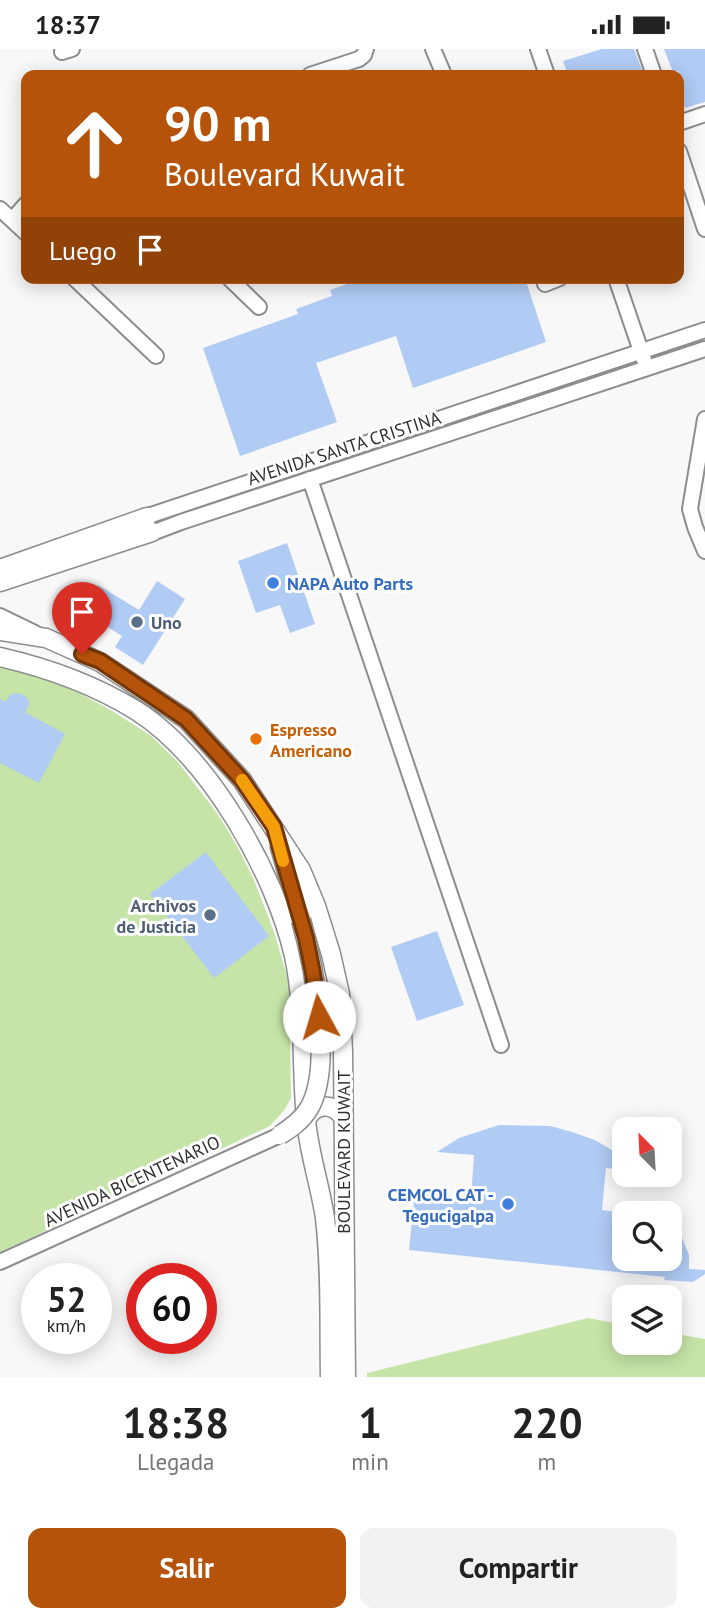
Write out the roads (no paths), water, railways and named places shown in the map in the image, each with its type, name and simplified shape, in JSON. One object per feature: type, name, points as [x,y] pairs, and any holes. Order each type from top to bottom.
[{"type":"main road","points":[[0,582],[149,524]]},
{"type":"main road","points":[[0,569],[111,538]]},
{"type":"main road","name":"BOULEVARD KUWAIT","points":[[0,631],[46,638],[100,661],[186,719],[242,780],[301,870],[331,954],[340,994],[346,1377]]},
{"type":"main road","name":"BOULEVARD KUWAIT","points":[[0,657],[43,667],[102,692],[138,712],[188,756],[218,793],[255,853],[281,914],[294,956],[301,1003],[306,1121],[325,1221],[330,1377]]},
{"type":"main road","points":[[274,827],[311,961],[318,1003],[320,1068],[309,1109],[301,1119],[280,1135]]},
{"type":"main road","points":[[255,853],[298,914]]},
{"type":"main road","points":[[302,1073],[308,1079],[321,1083],[334,1079],[343,1068]]},
{"type":"main road","points":[[306,1121],[312,1111],[323,1106],[335,1108],[343,1117]]},
{"type":"street","points":[[325,70],[359,59],[366,49]]},
{"type":"street","points":[[433,49],[442,70]]},
{"type":"street","points":[[538,49],[545,70]]},
{"type":"street","points":[[645,49],[652,70]]},
{"type":"street","points":[[684,121],[705,114]]},
{"type":"street","points":[[684,166],[705,229]]},
{"type":"street","points":[[0,209],[21,228]]},
{"type":"street","points":[[12,220],[21,210]]},
{"type":"street","points":[[80,284],[156,356]]},
{"type":"street","points":[[235,284],[259,307]]},
{"type":"street","points":[[618,284],[646,369]]},
{"type":"street","name":"AVENIDA SANTA CRISTINA","points":[[0,592],[121,551],[149,524],[705,330]]},
{"type":"street","name":"AVENIDA SANTA CRISTINA","points":[[0,562],[108,524],[149,524],[310,479],[705,349]]},
{"type":"street","points":[[705,419],[690,509],[705,551]]},
{"type":"street","points":[[310,479],[501,1045]]},
{"type":"street","points":[[0,616],[46,638]]},
{"type":"street","name":"AVENIDA BICENTENARIO","points":[[0,1262],[280,1135]]},
{"type":"place","name":"NAPA Auto Parts","points":[[273,583]]},
{"type":"place","name":"Uno","points":[[137,622]]},
{"type":"place","name":"Espresso Americano","points":[[256,739]]},
{"type":"place","name":"Archivos de Justicia","points":[[210,915]]},
{"type":"place","name":"CEMCOL CAT - Tegucigalpa","points":[[508,1204]]}]
